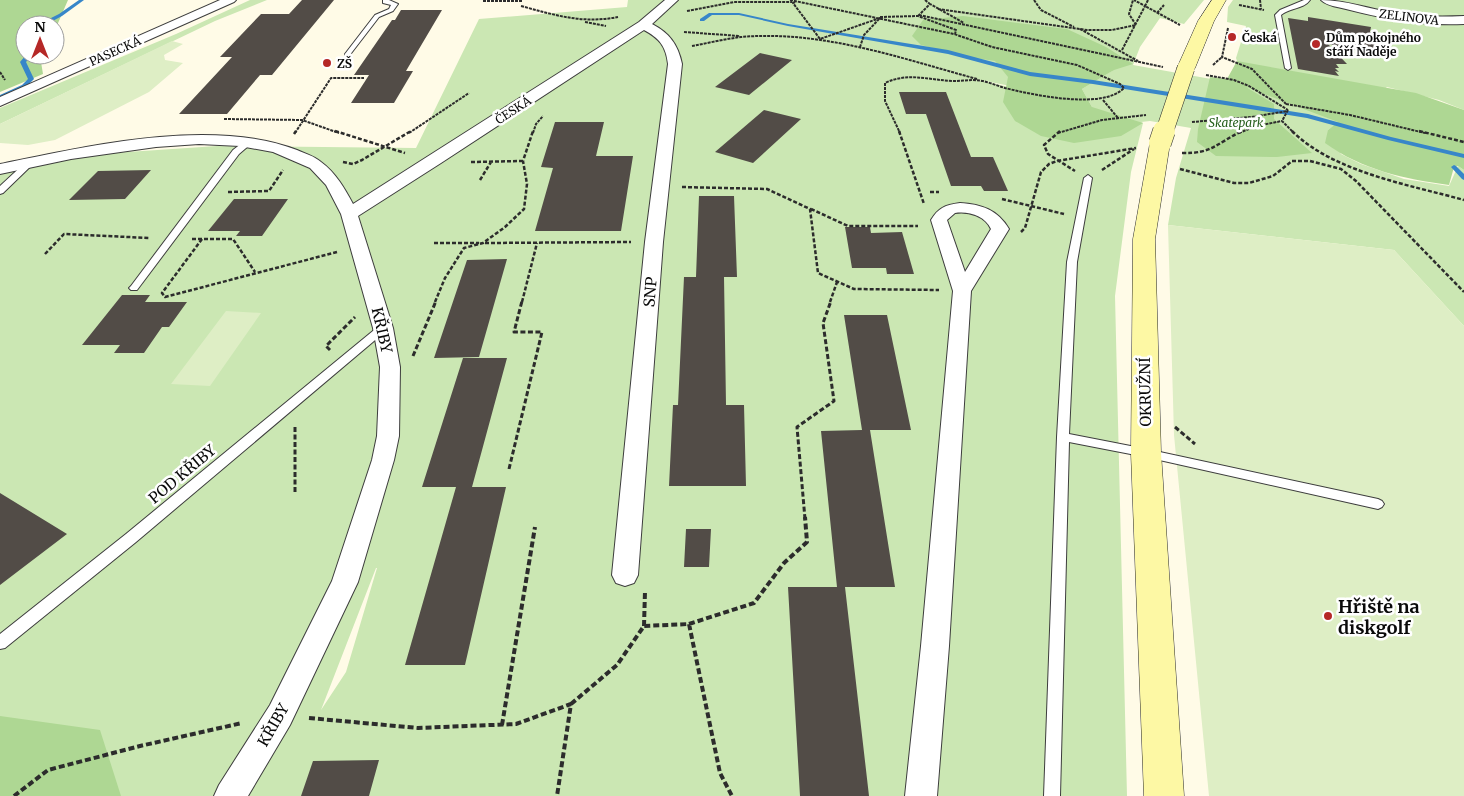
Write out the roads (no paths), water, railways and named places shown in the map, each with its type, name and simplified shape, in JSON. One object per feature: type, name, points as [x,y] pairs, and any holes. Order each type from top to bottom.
[{"type":"street","name":"PASECKÁ","points":[[0,102],[230,0]]},
{"type":"street","name":"ČESKÁ","points":[[349,214],[652,23],[672,0]]},
{"type":"street","name":"OKRUŽNÍ","points":[[1164,796],[1146,453],[1144,240],[1153,151],[1177,68],[1218,0]]},
{"type":"street","name":"ZELINOVA","points":[[1326,0],[1382,14],[1447,21],[1464,20]]},
{"type":"street","points":[[1447,21],[1464,32]]},
{"type":"street","name":"SNP","points":[[625,575],[654,242],[675,64],[674,49],[652,23]]},
{"type":"street","name":"KŘIBY","points":[[0,169],[95,151],[150,144],[209,140],[249,142],[280,148],[309,161],[331,179],[342,196],[349,214],[383,328],[390,367],[388,436],[383,460],[345,582],[280,715],[230,796]]},
{"type":"street","points":[[921,796],[935,646],[962,291],[939,220],[943,212],[961,208],[983,212],[994,218],[999,224],[1000,229],[962,291]]},
{"type":"lane","points":[[347,55],[377,16],[391,10],[395,4],[385,2],[386,0]]},
{"type":"lane","points":[[1288,68],[1278,16],[1282,10],[1305,3],[1307,0]]},
{"type":"lane","points":[[134,288],[236,152],[249,142]]},
{"type":"lane","points":[[0,191],[30,162]]},
{"type":"lane","points":[[1052,796],[1062,438],[1072,262],[1088,178]]},
{"type":"lane","name":"POD KŘIBY","points":[[0,643],[292,404],[340,361],[383,328]]},
{"type":"lane","points":[[1062,438],[1146,453],[1378,504]]},
{"type":"waterway","points":[[61,15],[82,0]]},
{"type":"waterway","points":[[702,20],[711,14],[739,14],[788,25],[948,52],[1030,74],[1093,82],[1308,116],[1390,139],[1464,156]]},
{"type":"waterway","points":[[0,97],[24,86],[31,79],[24,65]]},
{"type":"waterway","points":[[1454,167],[1464,178]]},
{"type":"place","name":"Česká","points":[[1232,37]]},
{"type":"place","name":"Dům pokojného stáří Naděje","points":[[1316,44]]},
{"type":"place","name":"ZŠ","points":[[327,63]]},
{"type":"place","name":"Hřiště na diskgolf","points":[[1328,616]]},
{"type":"park label","name":"Skatepark","points":[[1236,122]]}]
